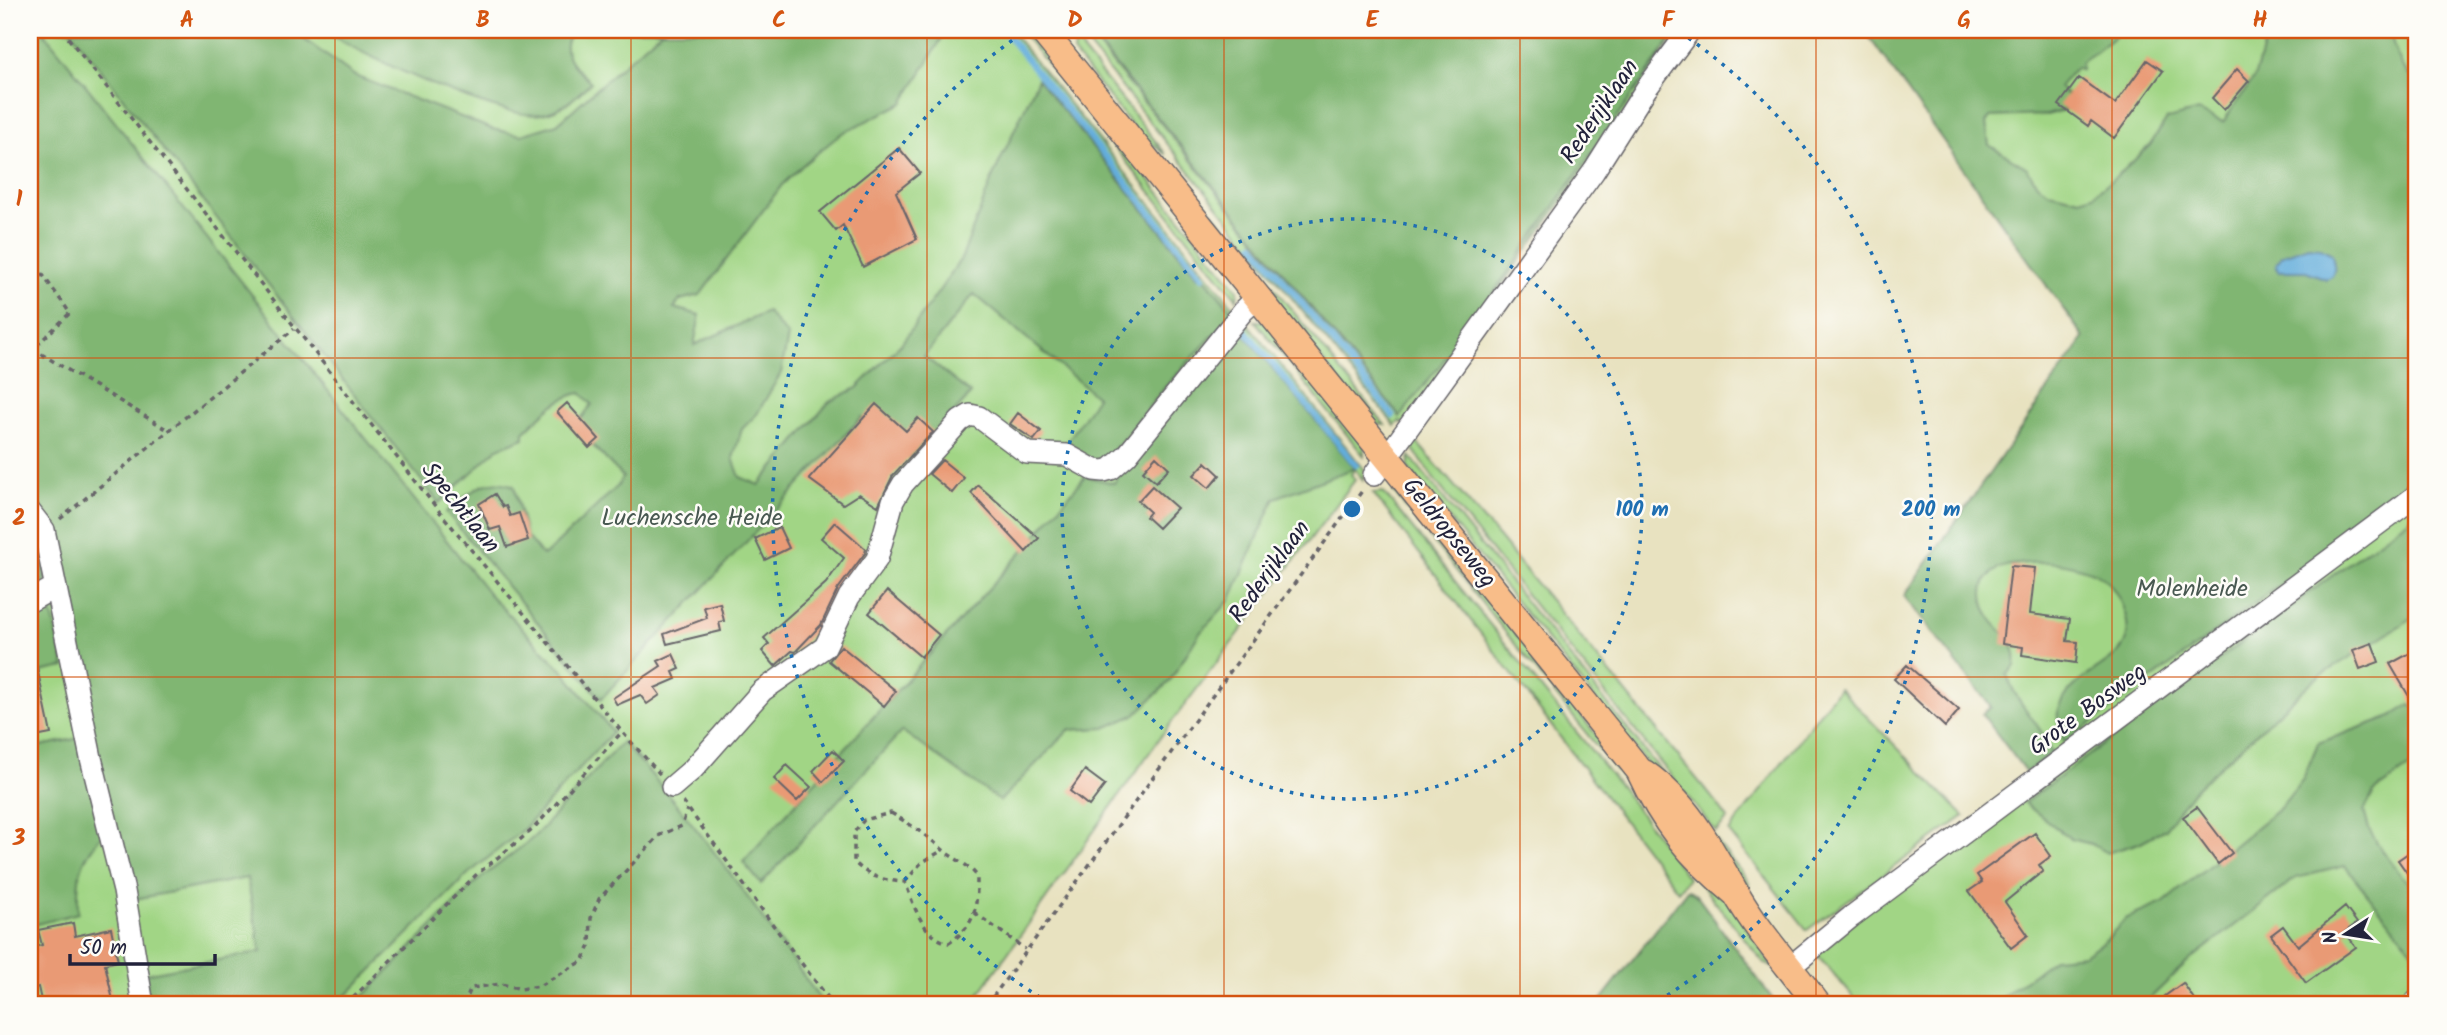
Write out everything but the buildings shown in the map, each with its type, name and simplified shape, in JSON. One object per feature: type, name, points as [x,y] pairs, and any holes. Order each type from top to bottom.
[{"type":"main road","name":"Geldropseweg","points":[[1042,30],[1258,297],[1380,466],[1639,770],[1675,797],[1706,856],[1818,1005]]},
{"type":"street","name":"Rederijklaan","points":[[1380,466],[1594,171],[1646,89],[1690,30]]},
{"type":"street","points":[[672,787],[693,769],[762,691],[825,647],[849,597],[877,559],[893,501],[903,484],[960,421],[970,415],[979,418],[1027,453],[1067,455],[1094,470],[1111,469],[1127,455],[1243,311],[1258,297]]},
{"type":"street","name":"Grote Bosweg","points":[[1790,967],[1851,917],[2417,495]]},
{"type":"street","points":[[30,512],[44,530],[91,758],[124,891],[143,1005]]},
{"type":"street","points":[[30,601],[55,587]]},
{"type":"street","points":[[2413,1005],[2417,1001]]},
{"type":"path","name":"Spechtlaan","points":[[62,30],[294,329],[622,732],[672,787],[727,858],[789,950],[834,1005]]},
{"type":"path","points":[[30,257],[69,313],[33,349],[168,430]]},
{"type":"path","points":[[44,530],[87,500],[168,430],[294,329]]},
{"type":"path","name":"Rederijklaan","points":[[987,1005],[1025,949],[1380,466]]},
{"type":"path","points":[[346,1005],[476,875],[532,830],[622,732]]},
{"type":"path","points":[[464,1005],[471,988],[502,984],[521,989],[540,986],[583,961],[590,946],[591,918],[599,900],[660,835],[682,826],[688,817],[687,807]]},
{"type":"path","points":[[891,813],[935,841],[943,850],[965,861],[977,876],[975,913],[962,935],[949,943],[938,941],[919,918],[905,882],[886,881],[863,871],[855,862],[854,832],[864,821],[891,813]]},
{"type":"path","points":[[905,882],[921,863],[943,850]]},
{"type":"path","points":[[975,913],[1025,949]]},
{"type":"green space","name":"Luchensche Heide","points":[[30,30],[1010,30],[1237,311],[1234,313],[1204,277],[1199,277],[1237,324],[1244,319],[1364,469],[1363,480],[1355,469],[1351,474],[1355,480],[1162,735],[971,1005],[30,1005]]},
{"type":"green space","points":[[30,30],[42,30],[490,595],[563,671],[613,732],[525,828],[467,875],[337,1005],[150,1005],[144,974],[261,952],[247,878],[129,900],[30,504]]},
{"type":"green space","points":[[70,30],[291,30],[355,76],[492,129],[521,135],[557,124],[662,30],[950,30],[942,38],[903,103],[842,133],[805,163],[782,185],[700,295],[680,300],[674,308],[700,315],[694,345],[767,312],[788,336],[781,373],[757,414],[742,429],[733,458],[740,477],[759,485],[829,402],[857,388],[901,344],[939,291],[962,257],[994,174],[1038,79],[1198,277],[1204,277],[1234,313],[1167,385],[1103,464],[1062,450],[1097,397],[974,294],[924,356],[971,394],[912,459],[862,417],[601,699],[446,512],[486,484],[494,482],[514,486],[526,536],[542,555],[546,554],[618,486],[623,477],[575,427],[592,404],[581,393],[557,403],[524,432],[524,438],[498,448],[439,503]]},
{"type":"green space","points":[[323,30],[574,30],[568,37],[566,51],[573,65],[591,82],[563,106],[542,114],[523,114],[497,108],[431,84]]},
{"type":"green space","points":[[1020,30],[1029,30],[1238,290],[1237,299]]},
{"type":"green space","points":[[1085,30],[1400,417],[1634,90],[1684,30],[1403,424],[1400,421],[1395,426],[1079,34]]},
{"type":"green space","points":[[1087,30],[1678,30],[1471,325],[1400,417]]},
{"type":"green space","points":[[1864,30],[2123,30],[2081,63],[2081,70],[2076,67],[2059,87],[2078,106],[2047,115],[1990,117],[1986,123],[1989,145],[2027,168],[2037,184],[2050,192],[2080,199],[2093,195],[2125,169],[2150,145],[2167,119],[2198,111],[2223,122],[2254,78],[2268,30],[2390,30],[2399,59],[2417,84],[2417,485],[2064,743],[2058,712],[2066,695],[2119,652],[2126,639],[2127,622],[2119,599],[2101,576],[2066,564],[2048,562],[2011,565],[1993,572],[1984,585],[1984,602],[1992,620],[2008,638],[2014,650],[2015,666],[2007,675],[2016,696],[2042,732],[2051,753],[2026,772],[1982,714],[1991,707],[1904,596],[2084,338]]},
{"type":"green space","name":"Molenheide","points":[[1884,30],[2417,30],[2417,1005],[1860,1005],[1809,945],[2036,773],[1927,570],[2106,326]]},
{"type":"green space","points":[[1075,41],[1165,154],[1137,132],[1073,52]]},
{"type":"green space","points":[[1212,211],[1385,425],[1374,424],[1229,245]]},
{"type":"green space","points":[[1255,321],[1264,321],[1364,445],[1364,456]]},
{"type":"green space","points":[[1235,323],[1355,468],[1275,498],[1231,599],[1199,634],[1169,682],[1135,715],[1105,728],[1069,730],[1000,801],[902,731],[761,884],[743,862],[1027,546],[1085,476],[1114,483],[1132,455]]},
{"type":"green space","points":[[1414,439],[1500,539],[1715,801],[1728,819],[1716,832],[1434,479],[1411,446]]},
{"type":"green space","points":[[1410,456],[1749,882],[1748,888],[1408,468]]},
{"type":"green space","points":[[1383,492],[1620,786],[1688,878],[1678,891],[1373,493]]},
{"type":"green space","points":[[1394,493],[1403,493],[1735,909],[1773,968],[1764,963],[1671,847],[1631,789]]},
{"type":"green space","points":[[2417,513],[2417,615],[2315,679],[2192,792],[2165,829],[2139,843],[2107,853],[2091,844],[2071,839],[2024,803]]},
{"type":"green space","points":[[30,519],[34,524],[45,579],[30,590]]},
{"type":"green space","points":[[48,598],[65,667],[30,674],[30,620],[43,613],[41,606]]},
{"type":"green space","points":[[1839,688],[1964,816],[1807,930],[1729,832]]},
{"type":"green space","points":[[2411,704],[2417,710],[2417,762],[2374,792],[2364,811],[2369,829],[2381,849],[2417,895],[2417,956],[2345,866],[2296,878],[2190,960],[2143,1005],[1991,1005],[2055,958],[2084,955],[2108,938],[2125,919],[2163,903],[2280,808],[2303,779],[2318,743],[2392,716]]},
{"type":"green space","points":[[80,738],[103,834],[88,853],[81,870],[78,913],[30,926],[30,748]]},
{"type":"green space","points":[[622,742],[677,804],[824,1005],[355,1005],[476,882],[534,837]]},
{"type":"green space","points":[[1688,889],[1697,896],[1777,1005],[1597,1005]]},
{"type":"water","points":[[2308,246],[2319,247],[2332,254],[2335,270],[2332,276],[2326,279],[2306,271],[2278,271],[2276,264],[2283,255]]},
{"type":"waterway","points":[[1003,30],[1203,277]]},
{"type":"waterway","points":[[1254,244],[1393,416]]},
{"type":"waterway","points":[[1244,329],[1356,465]]}]
